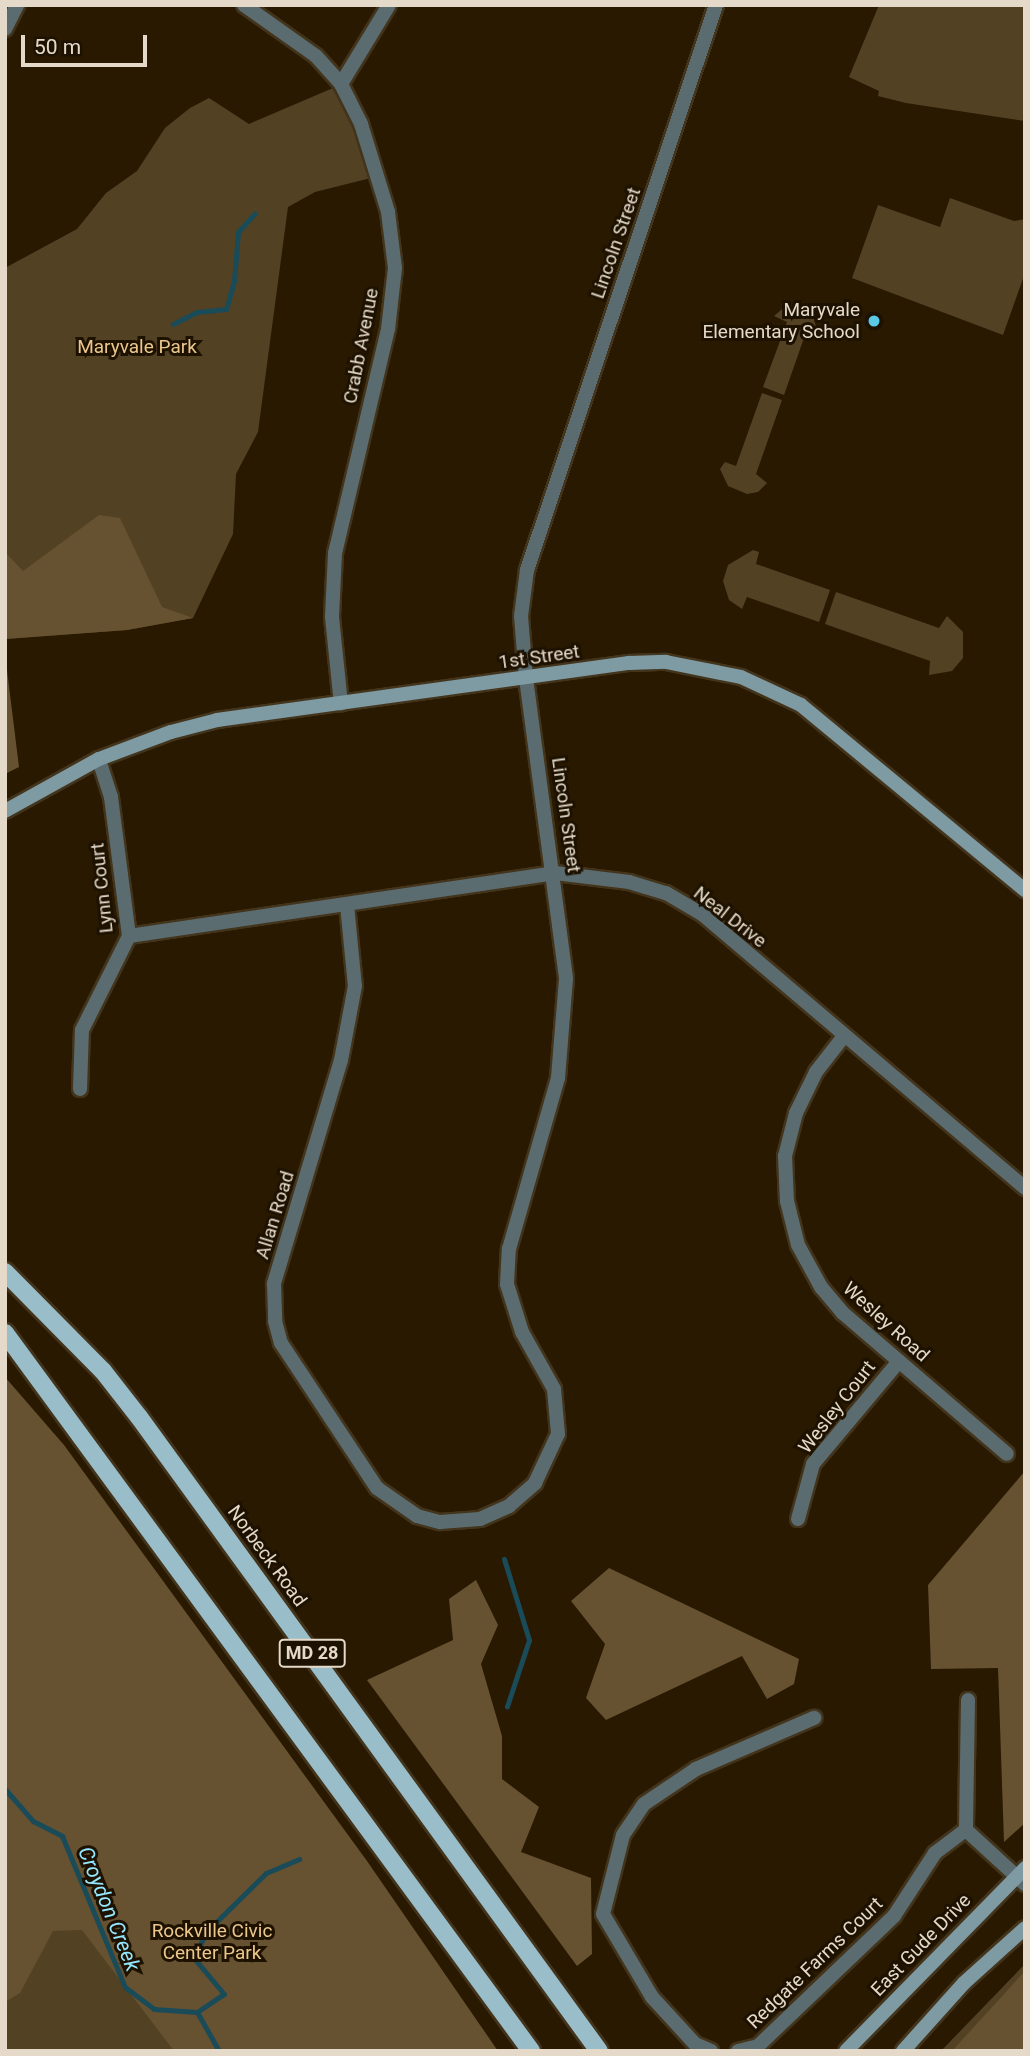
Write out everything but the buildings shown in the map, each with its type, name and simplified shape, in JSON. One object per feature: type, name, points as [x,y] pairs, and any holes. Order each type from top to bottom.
[{"type":"main road","name":"Norbeck Road","points":[[5,1272],[103,1371],[139,1417],[599,2051]]},
{"type":"main road","name":"MD 28","points":[[5,1333],[531,2051]]},
{"type":"street","points":[[5,29],[17,5]]},
{"type":"street","name":"Crabb Avenue","points":[[244,5],[316,56],[341,84],[361,124],[388,212],[394,268],[388,329],[335,553],[332,617],[341,704]]},
{"type":"street","points":[[341,84],[389,5]]},
{"type":"street","name":"Lincoln Street","points":[[395,1504],[440,1522],[480,1519],[509,1506],[535,1483],[558,1434],[554,1389],[522,1332],[507,1284],[509,1249],[558,1077],[566,978],[555,873],[526,678],[521,616],[527,570],[716,5]]},
{"type":"street","name":"1st Street","points":[[5,811],[99,759],[217,720],[649,662],[711,668],[769,688],[830,726],[1025,890]]},
{"type":"street","name":"Lynn Court","points":[[80,1089],[82,1030],[128,936],[111,797],[99,759]]},
{"type":"street","name":"Neal Drive","points":[[128,936],[555,873],[629,882],[666,893],[702,915],[1025,1188]]},
{"type":"street","name":"Allan Road","points":[[347,905],[355,986],[341,1060],[274,1284],[275,1321],[289,1354],[377,1488],[395,1504]]},
{"type":"street","name":"Wesley Road","points":[[844,1036],[816,1072],[796,1113],[785,1156],[787,1201],[798,1245],[821,1287],[843,1313],[1007,1454]]},
{"type":"street","name":"Wesley Court","points":[[798,1519],[813,1464],[899,1361]]},
{"type":"street","points":[[968,1700],[966,1830],[1022,1876]]},
{"type":"street","points":[[711,2051],[695,2044],[652,1997],[603,1914],[623,1835],[644,1804],[696,1769],[814,1718]]},
{"type":"street","name":"Redgate Farms Court","points":[[738,2051],[758,2046],[894,1916],[935,1853],[966,1830]]},
{"type":"street","name":"East Gude Drive","points":[[846,2051],[1022,1876]]},
{"type":"street","points":[[903,2051],[964,1983],[1025,1928]]},
{"type":"green space","points":[[879,5],[1025,5],[1025,121],[906,103],[878,96],[879,91],[849,77]]},
{"type":"green space","name":"Maryvale Park","points":[[333,88],[351,122],[371,178],[315,192],[288,207],[258,432],[236,474],[233,534],[193,618],[127,630],[5,639],[5,268],[77,229],[106,193],[137,171],[165,128],[190,108],[209,98],[249,124]]},
{"type":"green space","points":[[950,198],[1014,221],[1025,219],[1025,273],[1003,335],[852,278],[878,205],[940,227]]},
{"type":"green space","points":[[788,304],[811,310],[819,336],[805,335],[784,395],[763,387],[787,322],[774,316]]},
{"type":"green space","points":[[762,393],[782,400],[756,474],[767,483],[758,492],[747,494],[728,486],[720,469],[725,462],[736,466]]},
{"type":"green space","points":[[99,515],[120,518],[162,607],[193,618],[127,630],[5,639],[5,552],[23,571]]},
{"type":"green space","points":[[753,550],[759,552],[756,564],[830,590],[819,622],[747,597],[742,609],[729,600],[723,581],[728,565]]},
{"type":"green space","points":[[836,592],[939,628],[947,616],[963,632],[963,658],[952,671],[929,675],[930,661],[825,624]]},
{"type":"green space","points":[[5,654],[19,767],[5,774]]},
{"type":"green space","name":"Rockville Civic Center Park","points":[[5,1377],[64,1445],[367,1861],[498,2051],[174,2051],[82,1930],[53,1931],[20,1993],[5,2002]]},
{"type":"green space","points":[[1025,1471],[1025,1823],[1004,1842],[998,1668],[931,1669],[928,1585]]},
{"type":"green space","points":[[609,1568],[799,1659],[794,1684],[767,1699],[742,1656],[606,1720],[586,1698],[605,1644],[571,1601]]},
{"type":"green space","points":[[476,1580],[498,1625],[481,1664],[502,1736],[502,1779],[539,1807],[521,1852],[591,1878],[592,1954],[577,1966],[367,1680],[453,1640],[449,1599]]},
{"type":"green space","points":[[5,1874],[469,2051],[5,2051]]},
{"type":"green space","points":[[1025,1964],[1025,2051],[941,2051]]},
{"type":"green space","points":[[1025,1971],[1025,2051],[952,2051]]},
{"type":"waterway","points":[[173,324],[197,312],[226,309],[234,281],[238,232],[255,213]]},
{"type":"waterway","points":[[504,1559],[529,1640],[507,1706]]},
{"type":"waterway","name":"Croydon Creek","points":[[5,1789],[33,1821],[62,1836],[125,1987],[154,2009],[197,2012],[219,2051]]},
{"type":"waterway","points":[[197,2012],[224,1994],[193,1957],[208,1930],[266,1873],[299,1859]]},
{"type":"place","name":"Maryvale Elementary School","points":[[874,321]]}]
